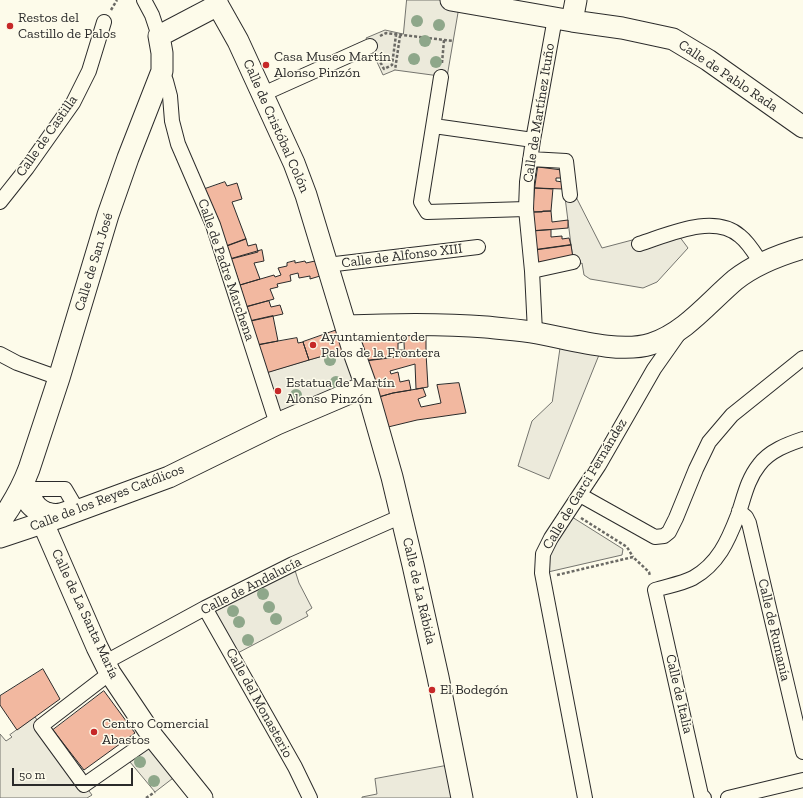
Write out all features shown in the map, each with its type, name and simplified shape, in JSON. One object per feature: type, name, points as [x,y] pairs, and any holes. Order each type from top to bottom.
[{"type":"street","name":"Calle de San José","points":[[0,522],[15,499],[29,486],[59,378],[108,215],[128,158],[162,71],[162,53],[159,36],[152,15],[144,0]]},
{"type":"street","name":"Calle de Pablo Rada","points":[[451,0],[642,32],[673,39],[708,60],[803,127]]},
{"type":"street","points":[[563,19],[576,0]]},
{"type":"street","points":[[159,36],[216,2]]},
{"type":"street","name":"Calle de Cristóbal Colón","points":[[216,2],[238,40],[294,162],[306,195],[352,347],[366,386]]},
{"type":"street","name":"Calle de Martínez Ituño","points":[[535,332],[532,271],[526,209],[527,182],[533,140],[563,19]]},
{"type":"street","name":"Calle de Castilla","points":[[0,202],[35,157],[73,103],[89,71],[104,22]]},
{"type":"street","points":[[263,94],[370,46]]},
{"type":"street","name":"Calle de Padre Marchena","points":[[162,71],[170,96],[172,121],[178,144],[213,225],[277,424]]},
{"type":"street","points":[[441,77],[421,202],[427,212],[526,209]]},
{"type":"street","points":[[434,126],[533,140]]},
{"type":"street","points":[[530,159],[566,161],[570,195]]},
{"type":"street","points":[[640,244],[693,226],[709,226],[728,229],[740,235],[761,263]]},
{"type":"street","name":"Calle de Alfonso XIII","points":[[327,265],[478,247]]},
{"type":"street","points":[[346,326],[440,324],[484,327],[535,332],[612,347],[634,347],[658,341],[685,326],[736,280],[761,263],[803,248]]},
{"type":"street","points":[[532,271],[573,262]]},
{"type":"street","name":"Calle de Garci Fernández","points":[[585,798],[542,578],[543,554],[551,538],[580,495],[654,369],[685,326]]},
{"type":"street","points":[[0,354],[17,363],[59,378]]},
{"type":"street","points":[[580,495],[655,537],[664,536],[669,532],[676,518],[709,442],[732,415],[803,358]]},
{"type":"street","name":"Calle de los Reyes Católicos","points":[[0,537],[63,516],[169,477],[277,424],[366,386]]},
{"type":"street","name":"Calle de La Rábida","points":[[366,386],[402,516],[436,669],[462,798]]},
{"type":"street","points":[[655,590],[692,578],[706,569],[717,558],[725,546],[739,512],[751,476],[759,463],[787,445],[803,439]]},
{"type":"street","points":[[29,486],[25,493],[28,502],[36,510],[47,514],[63,516]]},
{"type":"street","name":"Calle de Rumanía","points":[[739,512],[746,517],[749,523],[803,752]]},
{"type":"street","name":"Calle de Andalucía","points":[[153,737],[84,785],[41,726],[107,668],[205,608],[293,564],[402,516]]},
{"type":"street","name":"Calle de La Santa María","points":[[43,523],[107,668],[153,737],[202,798]]},
{"type":"street","name":"Calle de Italia","points":[[655,590],[701,795],[704,798]]},
{"type":"street","name":"Calle del Monasterio","points":[[205,608],[292,761],[310,798]]},
{"type":"street","points":[[728,798],[803,780]]},
{"type":"path","points":[[393,34],[453,40]]},
{"type":"path","points":[[392,65],[396,35],[400,36],[395,70]]},
{"type":"path","points":[[441,77],[444,40]]},
{"type":"path","points":[[569,510],[626,547],[633,557],[649,572],[655,590]]},
{"type":"path","points":[[542,578],[633,557]]},
{"type":"path","points":[[146,798],[155,792]]},
{"type":"shaded area","points":[[407,0],[460,1],[447,77],[395,70],[383,75],[366,38],[385,30],[403,34]]},
{"type":"shaded area","points":[[574,193],[602,248],[636,239],[676,232],[688,248],[657,282],[643,288],[590,279],[584,275],[582,263],[578,265],[573,258],[565,197]]},
{"type":"shaded area","points":[[562,337],[603,345],[549,479],[518,466],[532,421],[552,402]]},
{"type":"shaded area","points":[[344,350],[366,386],[277,424],[266,373]]},
{"type":"shaded area","points":[[572,517],[623,549],[622,555],[548,572],[549,556]]},
{"type":"shaded area","points":[[293,564],[299,583],[312,608],[306,612],[308,616],[232,656],[205,608]]},
{"type":"shaded area","points":[[35,717],[92,795],[87,798],[0,798],[0,734],[6,741],[12,737],[10,735]]},
{"type":"shaded area","points":[[153,737],[181,772],[155,792],[125,756]]},
{"type":"shaded area","points":[[456,764],[462,798],[362,798],[377,794],[375,779]]},
{"type":"building","points":[[538,167],[562,170],[563,178],[556,178],[556,181],[563,182],[564,189],[535,188]]},
{"type":"building","points":[[225,182],[227,186],[237,183],[242,199],[232,202],[246,239],[227,246],[205,189]]},
{"type":"building","points":[[535,188],[553,188],[551,211],[533,212]]},
{"type":"building","points":[[551,211],[552,222],[568,220],[568,228],[533,231],[533,212]]},
{"type":"building","points":[[551,230],[551,237],[562,236],[562,239],[569,238],[571,245],[535,250],[533,231]]},
{"type":"building","points":[[246,239],[248,246],[256,244],[258,252],[231,259],[227,246]]},
{"type":"building","points":[[571,245],[573,258],[536,267],[535,250]]},
{"type":"building","points":[[262,250],[264,261],[254,263],[260,279],[240,285],[231,259]]},
{"type":"building","points":[[295,261],[295,263],[305,261],[306,263],[315,261],[320,276],[310,279],[310,276],[299,278],[298,273],[290,275],[291,281],[277,284],[278,287],[270,289],[274,299],[246,307],[240,285],[274,275],[275,277],[281,275],[278,268],[287,266],[287,263]]},
{"type":"building","points":[[269,301],[271,307],[280,305],[283,314],[251,321],[246,307]]},
{"type":"building","points":[[273,316],[278,341],[258,345],[251,321]]},
{"type":"building","points":[[337,330],[344,350],[309,360],[303,342]]},
{"type":"building","points":[[404,333],[405,342],[398,343],[398,350],[405,350],[405,356],[365,361],[359,334]]},
{"type":"building","points":[[404,333],[426,334],[426,353],[405,356]]},
{"type":"building","points":[[297,338],[298,343],[303,342],[309,360],[266,373],[258,345]]},
{"type":"building","points":[[426,353],[428,387],[416,389],[415,364],[390,371],[391,374],[398,372],[400,382],[409,380],[411,390],[375,398],[365,361]]},
{"type":"building","points":[[459,383],[466,413],[417,420],[384,428],[375,398],[393,393],[423,388],[426,396],[418,399],[421,407],[441,403],[437,385]]},
{"type":"building","points":[[43,669],[60,699],[17,730],[0,705],[0,696]]},
{"type":"building","name":"Centro Comercial Abastos","points":[[104,691],[135,733],[84,770],[53,730]]},
{"type":"place","name":"Restos del Castillo de Palos","points":[[10,26]]},
{"type":"place","name":"Casa Museo Martín Alonso Pinzón","points":[[266,65]]},
{"type":"place","name":"Ayuntamiento de Palos de la Frontera","points":[[313,345]]},
{"type":"place","name":"Estatua de Martín Alonso Pinzón","points":[[278,391]]},
{"type":"place","name":"El Bodegón","points":[[432,690]]},
{"type":"place","name":"Centro Comercial Abastos","points":[[94,732]]}]
